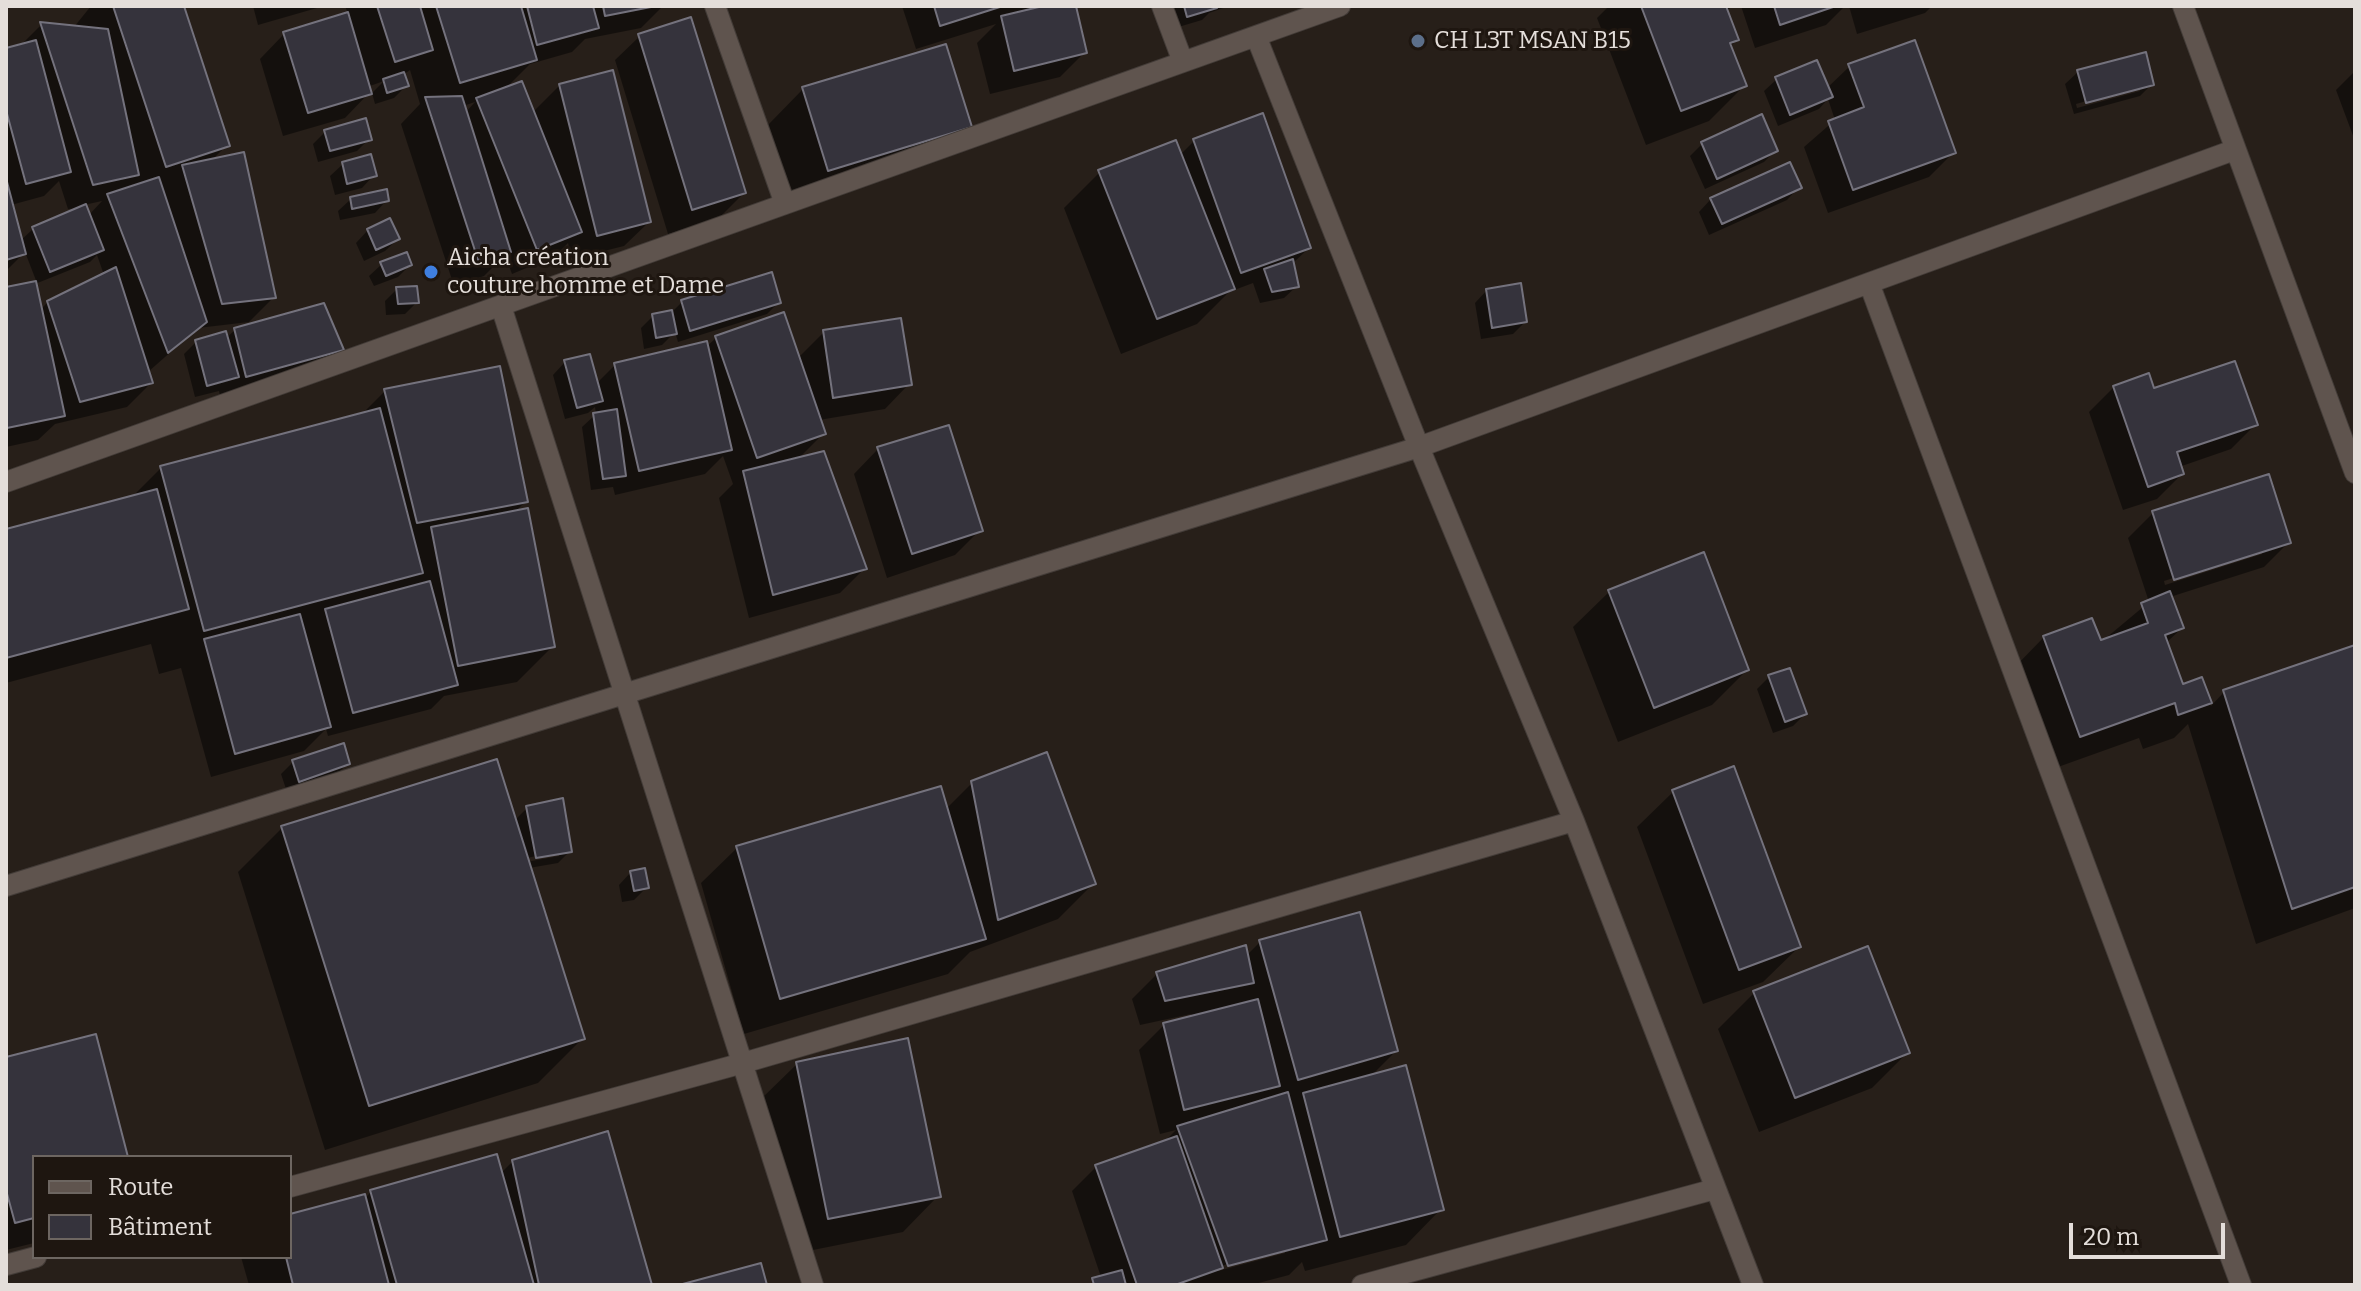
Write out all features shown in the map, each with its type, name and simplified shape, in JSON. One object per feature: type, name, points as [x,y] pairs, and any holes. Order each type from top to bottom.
[{"type":"street","points":[[715,6],[785,204]]},
{"type":"street","points":[[1162,6],[1183,62]]},
{"type":"street","points":[[6,482],[1340,6]]},
{"type":"street","points":[[2183,6],[2355,473]]},
{"type":"street","points":[[1256,36],[1419,447],[1574,821],[1753,1285]]},
{"type":"street","points":[[6,886],[1419,447],[2234,150]]},
{"type":"street","points":[[1869,283],[2241,1285]]},
{"type":"street","points":[[501,306],[813,1285]]},
{"type":"street","points":[[292,1186],[743,1063],[1574,821]]},
{"type":"street","points":[[1362,1285],[1715,1189]]},
{"type":"street","points":[[6,1265],[32,1258]]},
{"type":"building","points":[[113,6],[184,6],[230,146],[166,167]]},
{"type":"building","points":[[377,6],[420,6],[433,50],[395,62]]},
{"type":"building","points":[[436,6],[521,6],[537,60],[460,83]]},
{"type":"building","points":[[527,6],[593,6],[599,28],[537,45]]},
{"type":"building","points":[[603,6],[656,6],[605,16]]},
{"type":"building","points":[[934,6],[1003,6],[940,26]]},
{"type":"building","points":[[1043,6],[1076,6],[1087,53],[1014,71],[1001,16]]},
{"type":"building","points":[[1184,6],[1216,6],[1217,8],[1187,17]]},
{"type":"building","points":[[1641,6],[1726,6],[1739,40],[1730,43],[1747,86],[1681,111]]},
{"type":"building","points":[[1774,6],[1836,6],[1780,25]]},
{"type":"building","points":[[348,12],[372,94],[308,113],[283,32]]},
{"type":"building","points":[[691,17],[746,193],[692,210],[638,34]]},
{"type":"building","points":[[40,22],[108,29],[139,175],[93,185]]},
{"type":"building","points":[[36,40],[71,172],[26,184],[6,110],[6,48]]},
{"type":"building","points":[[1915,40],[1956,153],[1853,190],[1828,121],[1864,107],[1848,64]]},
{"type":"building","points":[[946,44],[972,127],[828,171],[802,87]]},
{"type":"building","points":[[2146,52],[2154,85],[2086,103],[2077,70]]},
{"type":"building","points":[[1817,60],[1833,97],[1790,115],[1775,77]]},
{"type":"building","points":[[613,70],[651,222],[597,236],[559,84]]},
{"type":"building","points":[[404,72],[409,86],[387,93],[383,79]]},
{"type":"building","points":[[522,81],[582,232],[537,250],[476,98]]},
{"type":"building","points":[[462,96],[511,252],[479,263],[425,97]]},
{"type":"building","points":[[1263,113],[1311,248],[1241,273],[1193,139]]},
{"type":"building","points":[[1762,114],[1778,151],[1717,179],[1701,142]]},
{"type":"building","points":[[366,118],[372,140],[330,151],[324,130]]},
{"type":"building","points":[[1176,140],[1235,289],[1157,319],[1098,170]]},
{"type":"building","points":[[244,152],[276,298],[222,304],[182,165]]},
{"type":"building","points":[[371,154],[377,176],[347,184],[342,162]]},
{"type":"building","points":[[1790,162],[1802,188],[1722,224],[1710,198]]},
{"type":"building","points":[[159,177],[207,322],[168,353],[107,194]]},
{"type":"building","points":[[6,178],[26,254],[6,260]]},
{"type":"building","points":[[387,189],[389,201],[352,209],[350,197]]},
{"type":"building","points":[[86,204],[104,250],[50,272],[32,227]]},
{"type":"building","points":[[390,218],[400,239],[376,250],[367,229]]},
{"type":"building","points":[[407,252],[412,265],[386,276],[380,262]]},
{"type":"building","points":[[1293,259],[1299,287],[1272,292],[1264,269]]},
{"type":"building","points":[[116,267],[153,383],[80,402],[47,301]]},
{"type":"building","points":[[772,272],[781,303],[690,331],[681,300]]},
{"type":"building","points":[[36,281],[65,416],[7,428],[6,287]]},
{"type":"building","points":[[1521,283],[1527,322],[1492,328],[1486,289]]},
{"type":"building","points":[[417,286],[419,303],[398,304],[396,287]]},
{"type":"building","points":[[324,303],[344,350],[246,377],[234,328]]},
{"type":"building","points":[[672,310],[677,334],[656,338],[652,314]]},
{"type":"building","points":[[784,312],[826,434],[757,458],[715,336]]},
{"type":"building","points":[[901,318],[912,385],[833,398],[823,330]]},
{"type":"building","points":[[226,331],[239,377],[207,386],[195,340]]},
{"type":"building","points":[[707,341],[732,450],[639,471],[614,363]]},
{"type":"building","points":[[590,354],[603,401],[577,408],[564,360]]},
{"type":"building","points":[[2235,361],[2258,425],[2177,452],[2184,474],[2148,487],[2113,386],[2149,373],[2154,388]]},
{"type":"building","points":[[500,366],[528,502],[417,523],[384,389]]},
{"type":"building","points":[[380,408],[423,573],[204,631],[160,466]]},
{"type":"building","points":[[617,409],[626,476],[603,479],[593,413]]},
{"type":"building","points":[[949,425],[983,531],[912,554],[877,447]]},
{"type":"building","points":[[824,451],[867,569],[773,595],[743,471]]},
{"type":"building","points":[[2269,474],[2291,543],[2174,580],[2152,511]]},
{"type":"building","points":[[157,489],[189,609],[6,658],[6,529]]},
{"type":"building","points":[[528,508],[555,647],[458,666],[431,527]]},
{"type":"building","points":[[1704,552],[1749,670],[1654,708],[1608,590]]},
{"type":"building","points":[[430,581],[458,685],[353,713],[325,609]]},
{"type":"building","points":[[2170,591],[2184,628],[2165,635],[2183,684],[2202,677],[2212,703],[2178,715],[2175,703],[2080,737],[2043,636],[2092,618],[2101,640],[2148,623],[2141,603]]},
{"type":"building","points":[[300,614],[331,727],[235,754],[204,639]]},
{"type":"building","points":[[2355,645],[2355,887],[2292,909],[2223,690]]},
{"type":"building","points":[[1790,668],[1807,714],[1785,722],[1768,675]]},
{"type":"building","points":[[344,743],[350,764],[299,782],[292,760]]},
{"type":"building","points":[[1047,752],[1096,884],[998,920],[971,781]]},
{"type":"building","points":[[497,759],[585,1039],[369,1106],[281,826]]},
{"type":"building","points":[[1734,766],[1801,947],[1739,970],[1672,790]]},
{"type":"building","points":[[941,786],[986,939],[780,999],[736,846]]},
{"type":"building","points":[[563,798],[572,852],[536,858],[526,806]]},
{"type":"building","points":[[645,868],[649,888],[634,891],[630,871]]},
{"type":"building","points":[[1360,912],[1398,1051],[1298,1080],[1259,940]]},
{"type":"building","points":[[1246,945],[1254,983],[1165,1001],[1156,972]]},
{"type":"building","points":[[1868,946],[1910,1053],[1795,1098],[1753,991]]},
{"type":"building","points":[[1258,999],[1280,1086],[1184,1110],[1163,1023]]},
{"type":"building","points":[[96,1034],[127,1155],[32,1155],[32,1219],[15,1223],[6,1190],[6,1057]]},
{"type":"building","points":[[908,1038],[941,1197],[828,1219],[796,1062]]},
{"type":"building","points":[[1406,1065],[1444,1210],[1340,1237],[1303,1093]]},
{"type":"building","points":[[1288,1092],[1327,1240],[1228,1266],[1177,1126]]},
{"type":"building","points":[[608,1131],[652,1285],[539,1285],[512,1160]]},
{"type":"building","points":[[1177,1136],[1223,1268],[1175,1285],[1137,1285],[1095,1165]]},
{"type":"building","points":[[497,1154],[534,1285],[397,1285],[370,1190]]},
{"type":"building","points":[[365,1194],[389,1285],[293,1285],[286,1259],[292,1259],[292,1213]]},
{"type":"building","points":[[761,1263],[767,1285],[679,1285]]},
{"type":"building","points":[[1122,1270],[1126,1285],[1094,1285],[1092,1278]]},
{"type":"place","name":"CH L3T MSAN B15","points":[[1418,41]]},
{"type":"place","name":"Aicha création couture homme et Dame","points":[[431,272]]}]
